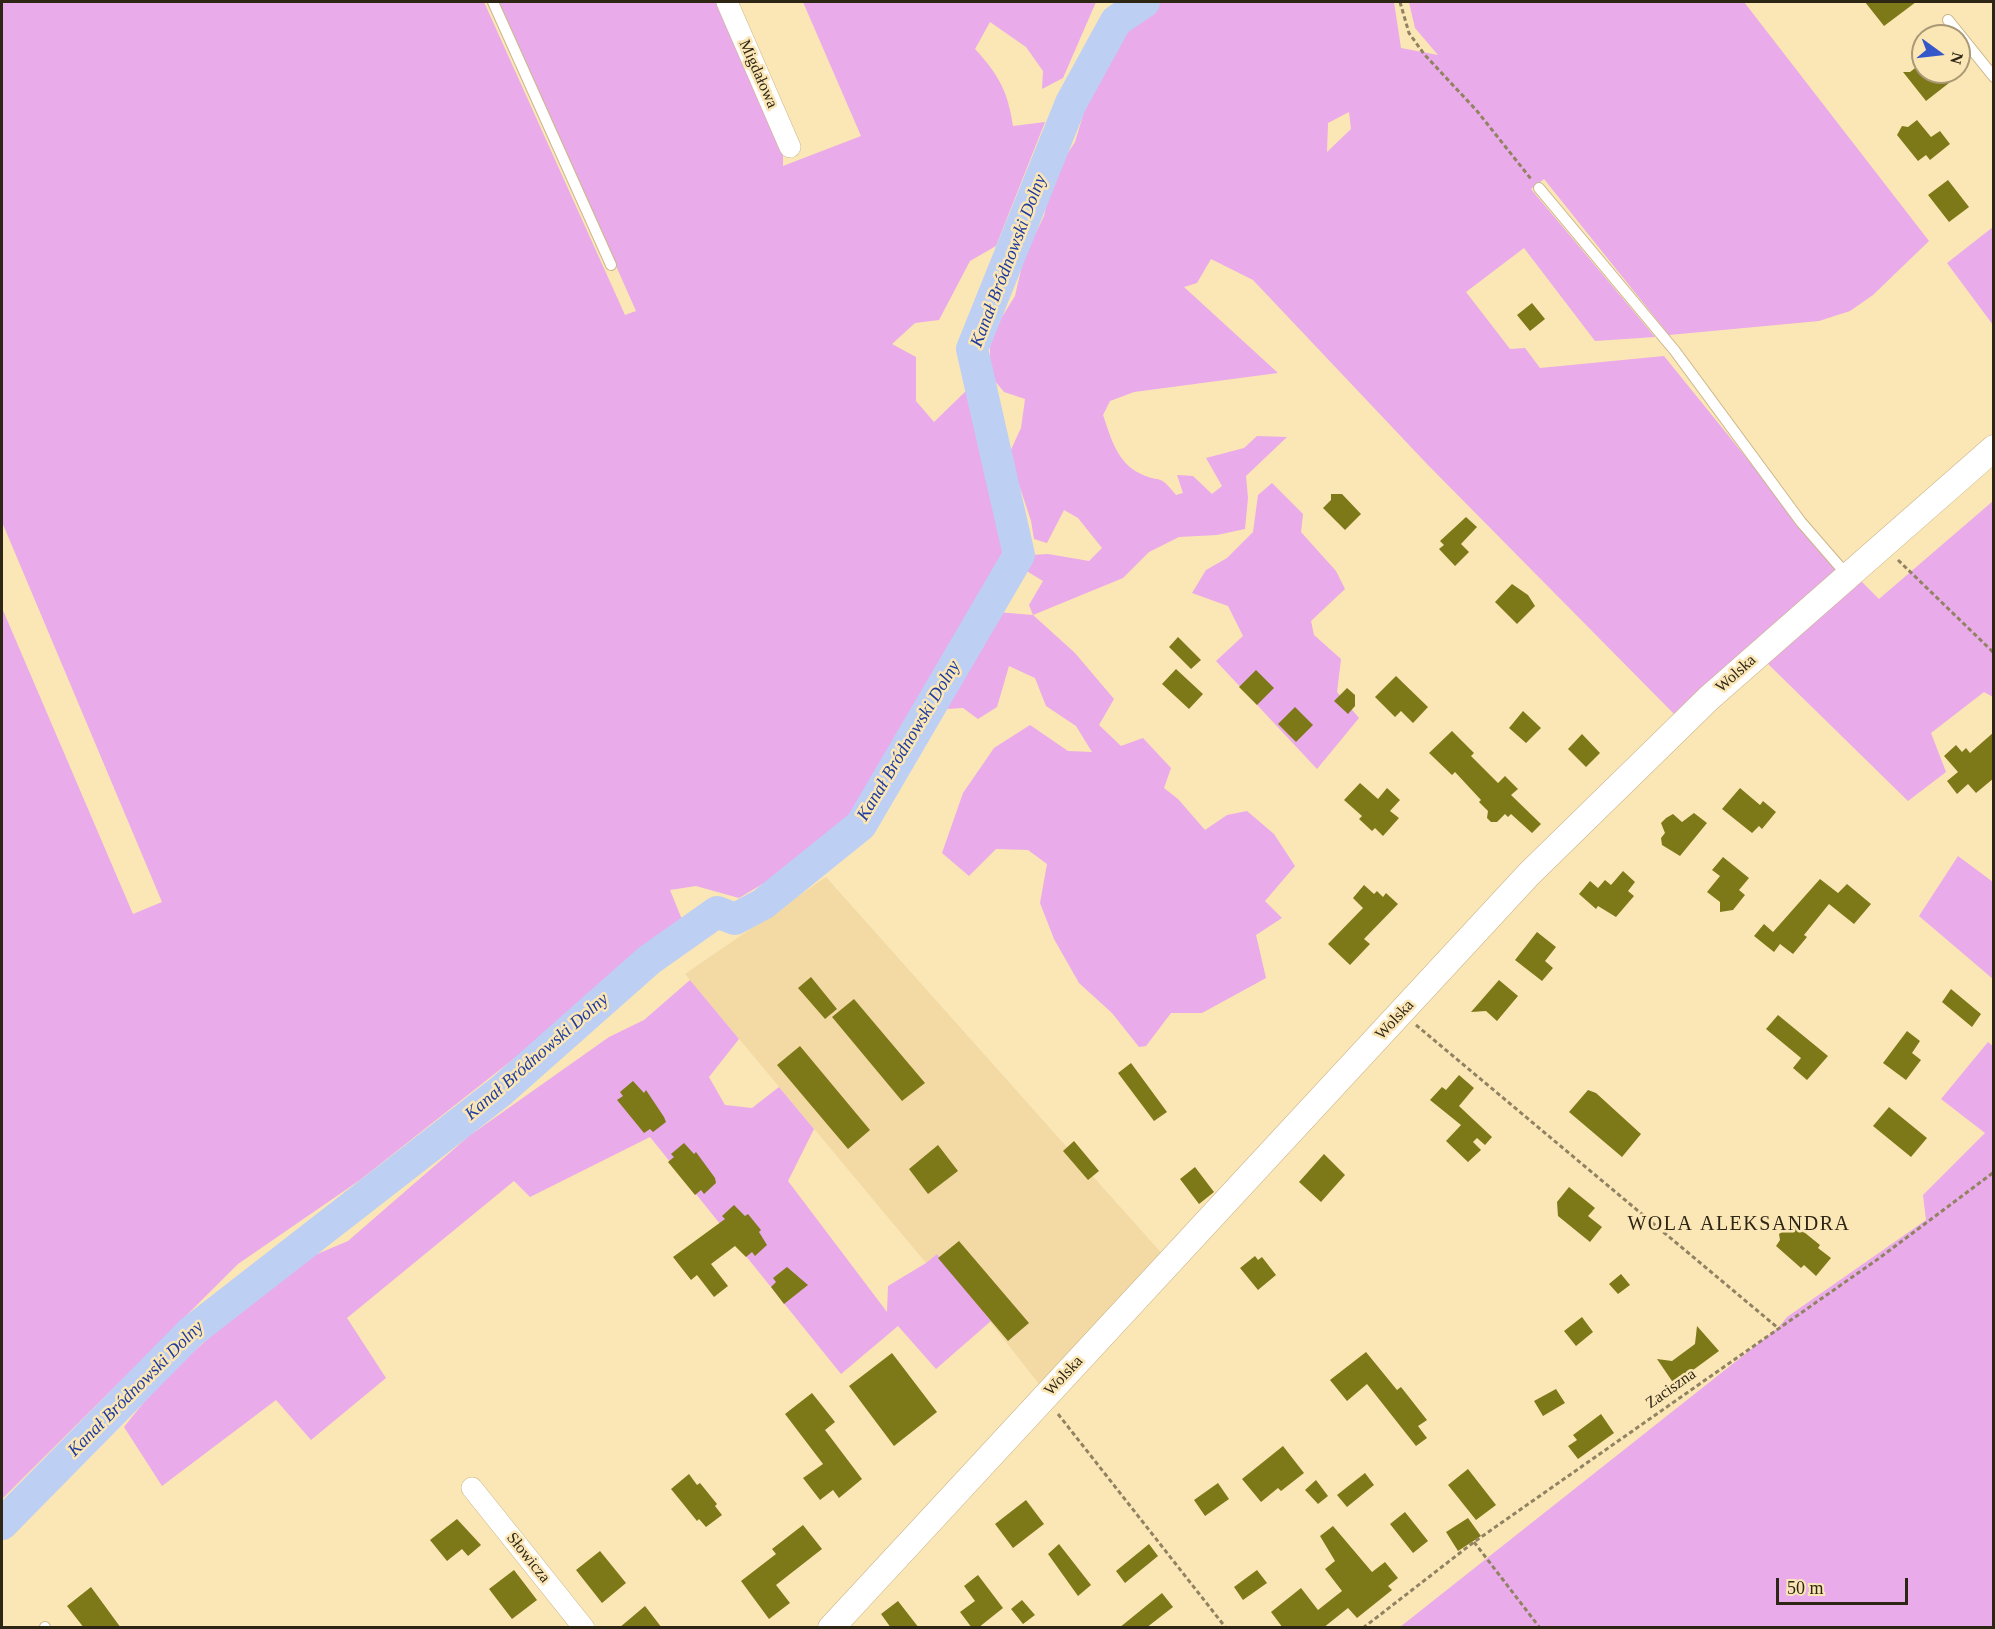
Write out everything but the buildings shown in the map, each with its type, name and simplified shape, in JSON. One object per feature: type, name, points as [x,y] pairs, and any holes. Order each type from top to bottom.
[{"type":"street","name":"Migdałowa","points":[[727,2],[790,147]]},
{"type":"street","name":"Wolska","points":[[831,1628],[1530,874],[1647,756],[1846,575],[1994,448]]},
{"type":"street","name":"Słowicza","points":[[471,1488],[584,1628]]},
{"type":"lane","points":[[493,2],[611,265]]},
{"type":"lane","points":[[1948,20],[1994,77]]},
{"type":"lane","points":[[1539,188],[1674,351],[1801,522],[1846,575]]},
{"type":"path","points":[[1400,2],[1409,33],[1424,54],[1477,111],[1539,188]]},
{"type":"path","points":[[1882,545],[1994,653]]},
{"type":"path","points":[[1402,1014],[1778,1328]]},
{"type":"path","name":"Zaciszna","points":[[1363,1628],[1474,1542],[1878,1259],[1994,1172]]},
{"type":"path","points":[[1044,1396],[1226,1628]]},
{"type":"path","points":[[1474,1542],[1540,1628]]},
{"type":"shaded area","points":[[2,2],[484,2],[625,315],[636,311],[499,2],[716,2],[783,152],[783,166],[861,136],[803,2],[1096,2],[1063,78],[1042,89],[1043,71],[1026,47],[990,22],[975,49],[1001,84],[1013,126],[1045,122],[996,246],[970,261],[939,320],[915,323],[892,344],[916,357],[916,401],[934,422],[968,389],[1006,552],[857,816],[803,860],[739,898],[696,886],[670,890],[683,922],[617,969],[568,1016],[360,1180],[238,1264],[2,1499],[2,608],[133,914],[162,902],[2,522]]},
{"type":"shaded area","points":[[1125,2],[1394,2],[1401,48],[1438,55],[1415,28],[1409,2],[1744,2],[1929,241],[1873,295],[1850,311],[1819,321],[1669,335],[1544,179],[1531,189],[1655,337],[1595,341],[1524,248],[1466,292],[1510,349],[1525,348],[1540,368],[1664,356],[1838,571],[1675,715],[1427,464],[1253,280],[1211,259],[1197,283],[1184,287],[1278,373],[1134,392],[1110,401],[1103,415],[1112,441],[1121,457],[1133,469],[1148,477],[1163,481],[1176,495],[1183,493],[1177,475],[1193,476],[1212,494],[1222,486],[1206,458],[1244,448],[1257,436],[1287,437],[1246,476],[1248,498],[1245,529],[1217,535],[1179,537],[1149,552],[1123,578],[1033,615],[1029,605],[1043,581],[1025,570],[1031,555],[1048,554],[1089,561],[1102,548],[1078,518],[1064,510],[1047,543],[1034,539],[1031,521],[1009,454],[1021,428],[1025,399],[1004,392],[990,375],[990,336],[1015,296],[1024,257],[1044,216],[1053,176],[1075,142],[1087,102],[1087,46],[1113,10]],"holes":[[[1349,112],[1351,129],[1327,152],[1328,123]]]},
{"type":"shaded area","points":[[1993,227],[1993,325],[1947,263]]},
{"type":"shaded area","points":[[1272,483],[1303,514],[1301,532],[1336,571],[1345,589],[1311,621],[1314,635],[1341,659],[1337,692],[1359,718],[1317,769],[1216,661],[1243,636],[1228,606],[1192,593],[1206,570],[1227,558],[1253,532],[1258,495]]},
{"type":"shaded area","points":[[1993,501],[1993,697],[1984,692],[1931,733],[1946,772],[1908,801],[1765,661],[1861,581],[1879,599]]},
{"type":"shaded area","points":[[997,612],[1033,615],[1075,653],[1114,699],[1099,725],[1121,746],[1143,738],[1171,768],[1164,788],[1178,799],[1205,830],[1227,815],[1247,811],[1274,834],[1295,866],[1265,901],[1282,918],[1256,935],[1266,978],[1202,1013],[1171,1013],[1146,1046],[1139,1047],[1112,1013],[1079,983],[1054,939],[1040,903],[1047,864],[1028,850],[996,849],[969,876],[942,853],[963,793],[994,748],[1030,725],[1068,751],[1092,752],[1076,726],[1046,706],[1035,678],[1009,666],[997,707],[978,719],[963,708],[946,709]]},
{"type":"shaded area","points":[[1958,856],[1993,882],[1993,979],[1919,916]]},
{"type":"shaded area","points":[[826,877],[1164,1256],[1042,1388],[937,1254],[926,1263],[685,974]]},
{"type":"shaded area","points":[[690,980],[739,1039],[709,1077],[725,1105],[752,1108],[779,1087],[814,1129],[788,1181],[887,1312],[888,1286],[937,1254],[991,1321],[936,1369],[898,1326],[841,1374],[650,1137],[530,1197],[514,1181],[347,1318],[386,1378],[311,1440],[276,1400],[162,1486],[124,1427],[160,1382],[261,1291],[315,1255],[348,1241],[469,1136],[609,1037],[644,1020]]},
{"type":"shaded area","points":[[1988,1042],[1994,1047],[1993,1627],[1400,1627],[1778,1328],[1787,1317],[1926,1220],[1923,1195],[1985,1133],[1941,1099]]},
{"type":"waterway","name":"Kanał Bródnowski Dolny","points":[[2,1524],[191,1332],[501,1091],[649,960],[717,912],[735,919],[763,904],[861,825],[1019,555],[972,349],[1071,103],[1116,21],[1144,2]]},
{"type":"district","name":"WOLA ALEKSANDRA","points":[[1739,1225]]}]
